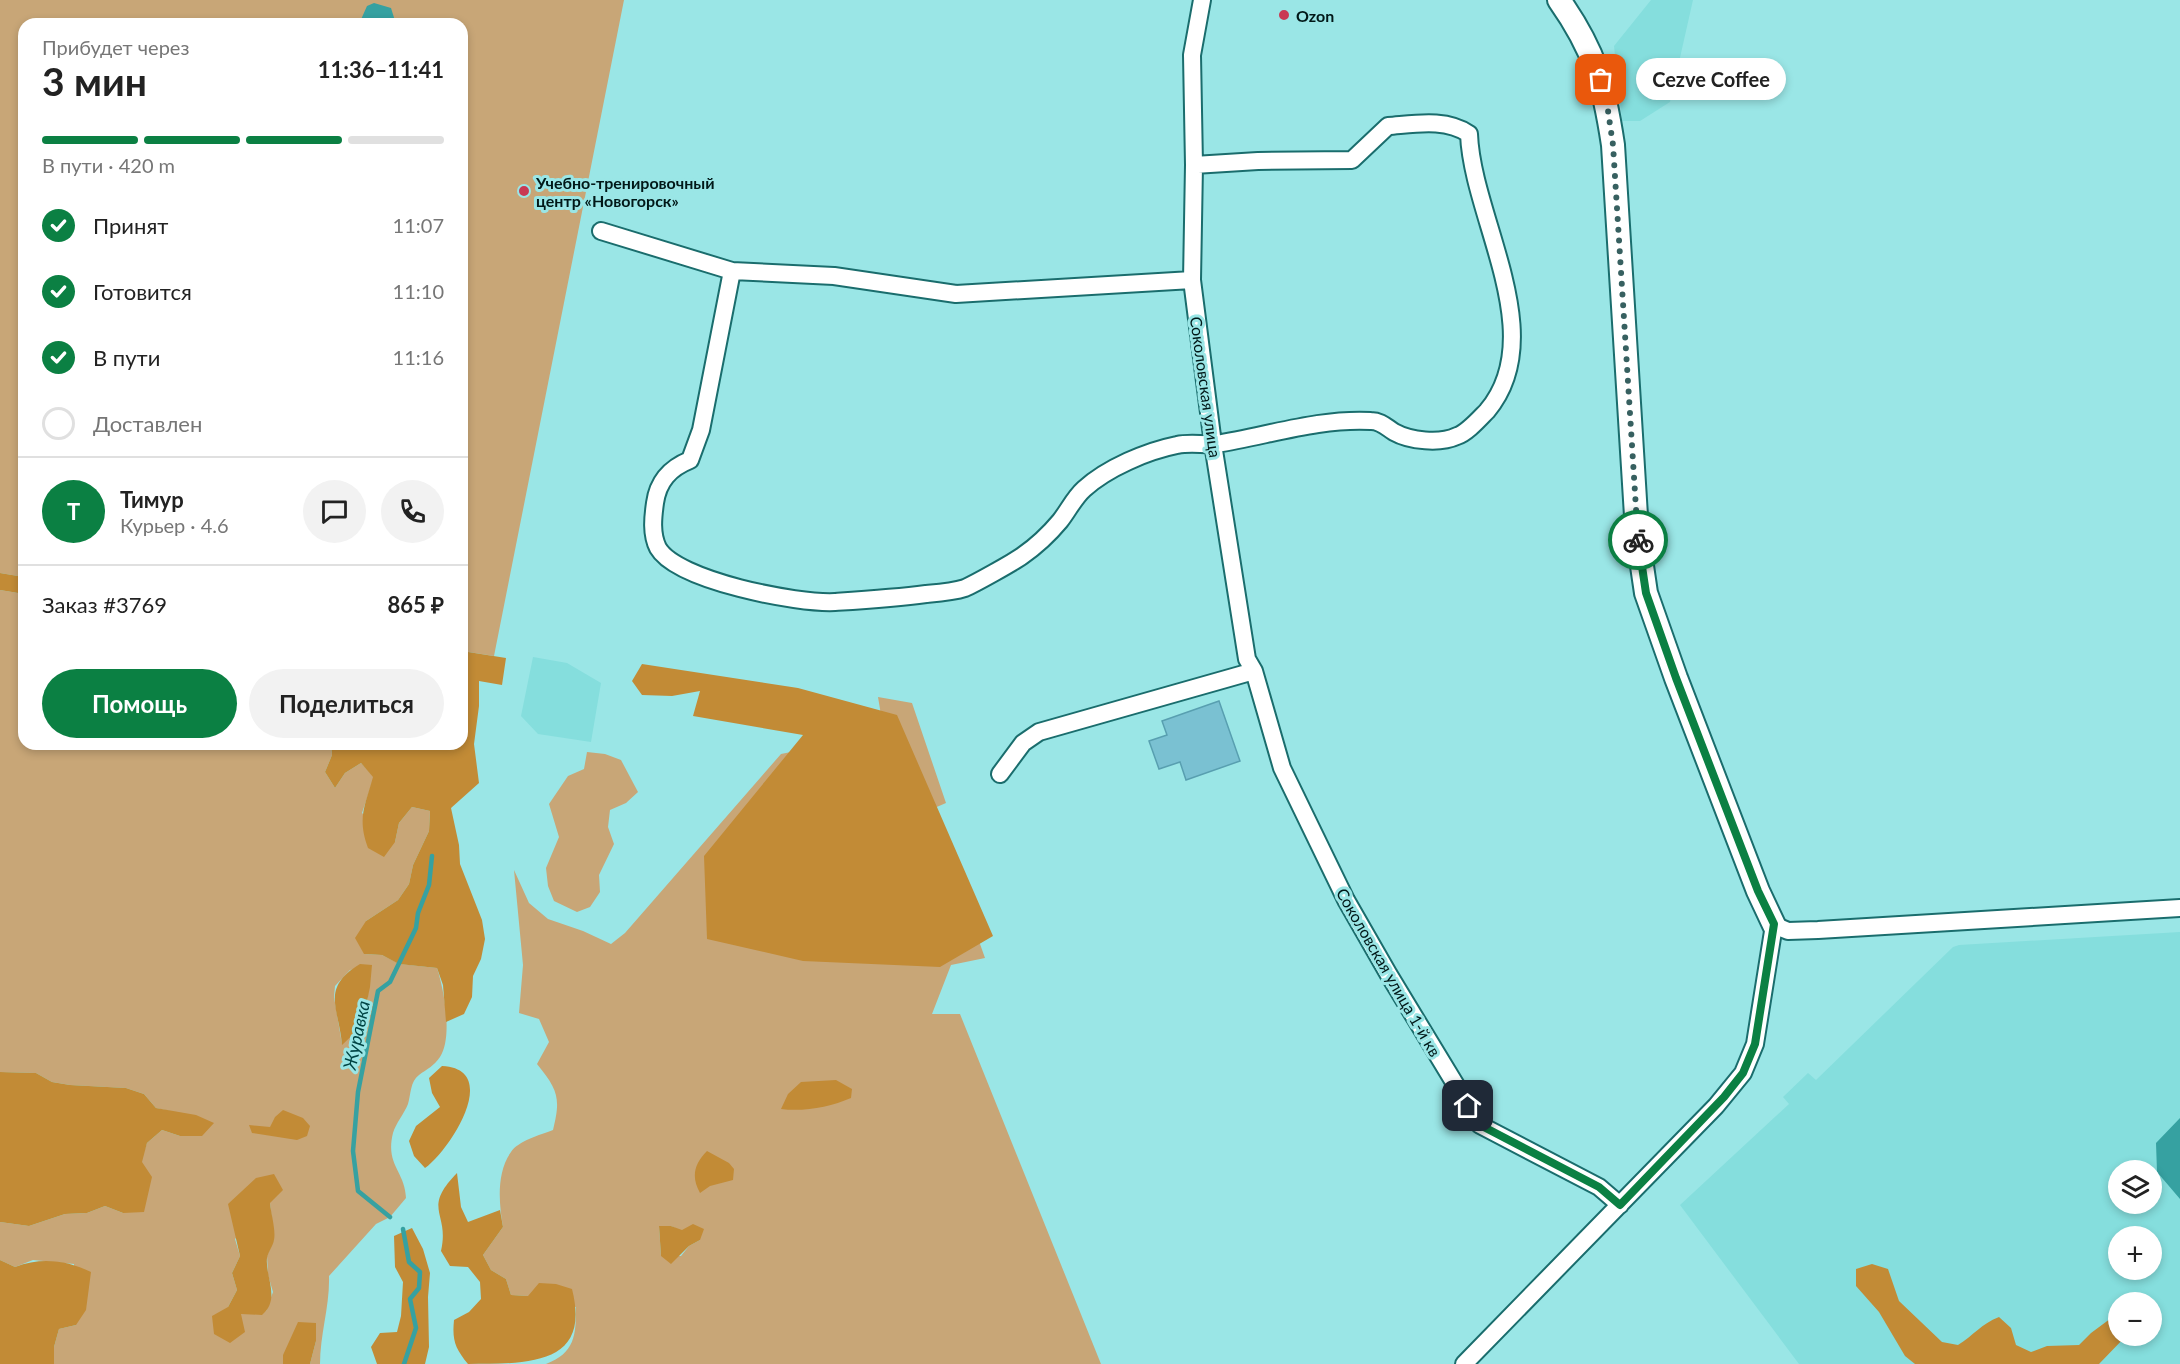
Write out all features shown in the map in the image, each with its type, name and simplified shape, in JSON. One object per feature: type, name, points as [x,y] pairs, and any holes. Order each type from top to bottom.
[{"type":"street","name":"Соколовская улица","points":[[1202,0],[1193,41],[1192,280],[1213,444],[1246,660],[1254,672],[1282,768]]},
{"type":"street","points":[[1464,1364],[1720,1101],[1743,1073],[1755,1044],[1774,924],[1758,891],[1680,689],[1646,593],[1637,532],[1613,145],[1606,97],[1596,62],[1580,30],[1559,0]]},
{"type":"street","points":[[732,272],[701,430],[690,460],[677,466],[663,479],[657,492],[652,525],[658,547],[671,561],[694,574],[811,602],[936,593],[965,588],[1021,557],[1058,524],[1083,490],[1136,456],[1180,444],[1213,444],[1310,425],[1370,421],[1381,422],[1396,433],[1414,440],[1458,436],[1487,411],[1503,386],[1512,347],[1510,310],[1502,272],[1476,185],[1469,134],[1457,126],[1416,124],[1388,126],[1352,160],[1258,161],[1194,165]]},
{"type":"street","points":[[601,231],[732,272],[834,276],[956,294],[1192,280]]},
{"type":"street","points":[[1000,774],[1023,743],[1038,732],[1254,672]]},
{"type":"street","name":"Соколовская улица 1-й кв","points":[[1282,768],[1346,900],[1480,1125],[1599,1187],[1620,1205]]},
{"type":"street","points":[[1774,924],[1788,931],[1818,930],[2180,908]]},
{"type":"shaded area","name":"Учебно-тренировочный центр «Новогорск»","points":[[0,0],[624,0],[494,656],[468,652],[468,18],[18,18],[18,576],[0,573]]},
{"type":"shaded area","points":[[1651,0],[1693,0],[1670,102],[1640,121],[1622,121],[1614,46]]},
{"type":"shaded area","points":[[374,3],[391,8],[394,18],[362,18],[367,6]]},
{"type":"shaded area","points":[[0,573],[18,576],[18,593],[0,590]]},
{"type":"shaded area","points":[[0,590],[18,593],[18,750],[332,750],[332,755],[325,772],[335,788],[345,773],[361,763],[374,777],[362,813],[395,842],[399,823],[412,807],[430,811],[429,831],[413,865],[409,884],[398,900],[366,921],[364,954],[382,955],[400,964],[437,968],[447,1026],[444,1048],[440,1057],[414,1081],[408,1104],[393,1133],[391,1144],[393,1161],[405,1189],[406,1198],[390,1217],[376,1224],[329,1276],[320,1364],[310,1364],[316,1341],[283,1355],[283,1364],[54,1364],[54,1347],[59,1329],[76,1325],[74,1264],[33,1260],[15,1267],[0,1260],[0,1222],[29,1226],[65,1214],[87,1213],[105,1206],[123,1213],[147,1143],[162,1130],[180,1136],[174,1112],[156,1108],[144,1094],[126,1088],[52,1082],[36,1073],[0,1072]],"holes":[[[371,966],[366,1013],[342,1044],[334,997],[335,986],[350,970]],[[270,1203],[274,1239],[267,1256],[268,1275],[273,1292],[266,1311],[241,1314],[228,1307],[237,1290],[232,1273],[240,1256],[235,1239]]]},
{"type":"shaded area","points":[[468,652],[506,658],[502,685],[479,681],[479,706],[474,744],[479,783],[451,808],[459,845],[460,864],[482,920],[485,939],[481,959],[473,976],[472,997],[464,1014],[446,1022],[443,985],[437,968],[399,964],[382,955],[364,954],[355,938],[366,921],[398,900],[409,884],[413,865],[429,831],[430,811],[412,807],[399,823],[395,842],[384,857],[368,848],[363,828],[363,812],[373,777],[361,763],[345,773],[335,788],[325,772],[332,755],[332,750],[468,750]]},
{"type":"shaded area","points":[[533,657],[567,663],[601,683],[591,742],[538,734],[521,716]]},
{"type":"shaded area","points":[[642,664],[798,688],[897,715],[993,936],[940,967],[803,961],[707,939],[704,856],[803,735],[693,716],[700,691],[672,696],[642,695],[632,681]]},
{"type":"shaded area","points":[[878,697],[912,703],[946,803],[932,809],[985,958],[951,965],[932,1014],[960,1014],[1101,1364],[546,1364],[556,1360],[572,1342],[576,1307],[528,1296],[511,1295],[506,1279],[491,1270],[483,1255],[503,1227],[500,1189],[506,1160],[514,1148],[553,1130],[557,1110],[553,1088],[537,1064],[549,1042],[539,1019],[519,1013],[523,965],[514,870],[529,903],[548,919],[611,944],[625,933],[781,754],[884,733]],"holes":[[[659,1226],[671,1226],[700,1240],[689,1246],[681,1256],[661,1256]]]},
{"type":"shaded area","points":[[587,752],[605,754],[621,760],[638,792],[626,803],[610,810],[608,827],[614,844],[599,875],[600,892],[590,907],[577,912],[554,901],[548,886],[546,868],[559,837],[549,804],[568,776],[584,769]]},
{"type":"shaded area","points":[[2180,932],[2180,1364],[1799,1364],[1680,1205],[1789,1104],[1783,1097],[1808,1073],[1816,1080],[1953,947]]},
{"type":"shaded area","points":[[360,964],[372,965],[362,1026],[342,1045],[335,1000],[336,990],[348,973]]},
{"type":"shaded area","points":[[442,1066],[460,1071],[468,1081],[470,1095],[457,1129],[435,1159],[425,1168],[414,1156],[409,1141],[416,1126],[440,1107],[432,1093],[429,1078]]},
{"type":"shaded area","points":[[0,1072],[36,1073],[52,1082],[70,1085],[126,1088],[144,1094],[156,1108],[196,1115],[214,1123],[202,1136],[180,1136],[162,1130],[147,1143],[142,1162],[152,1177],[144,1212],[123,1213],[105,1206],[87,1213],[65,1214],[29,1226],[0,1222]]},
{"type":"shaded area","points":[[836,1080],[852,1089],[851,1098],[817,1108],[781,1109],[788,1094],[801,1082]]},
{"type":"shaded area","points":[[283,1110],[303,1118],[310,1126],[307,1136],[297,1140],[252,1133],[249,1125],[270,1127],[275,1117]]},
{"type":"shaded area","points":[[2180,1118],[2180,1199],[2162,1178],[2162,1160],[2157,1160],[2156,1143]]},
{"type":"shaded area","points":[[707,1151],[729,1163],[734,1169],[733,1180],[710,1186],[700,1193],[695,1182],[695,1171]]},
{"type":"shaded area","points":[[457,1173],[461,1207],[468,1222],[500,1210],[503,1227],[483,1255],[491,1270],[506,1279],[511,1295],[528,1296],[539,1283],[556,1284],[572,1289],[576,1314],[573,1332],[564,1346],[551,1355],[514,1363],[468,1364],[457,1348],[454,1338],[454,1320],[469,1312],[481,1299],[480,1282],[468,1267],[450,1266],[441,1251],[443,1238],[438,1204],[446,1185]]},
{"type":"shaded area","points":[[274,1174],[283,1190],[270,1203],[274,1227],[273,1242],[267,1258],[271,1302],[262,1315],[241,1314],[245,1332],[230,1343],[214,1334],[212,1316],[228,1307],[237,1290],[232,1273],[240,1256],[228,1204],[256,1178]]},
{"type":"shaded area","points":[[693,1224],[704,1229],[700,1240],[689,1246],[671,1264],[661,1256],[659,1226],[671,1226],[682,1230]]},
{"type":"shaded area","points":[[412,1228],[423,1249],[430,1273],[429,1347],[425,1364],[377,1364],[371,1347],[380,1333],[397,1332],[401,1316],[403,1282],[395,1267],[394,1236]]},
{"type":"shaded area","points":[[0,1260],[15,1267],[34,1262],[53,1261],[91,1272],[86,1310],[76,1325],[59,1329],[54,1347],[54,1364],[0,1364]]},
{"type":"shaded area","points":[[1872,1264],[1888,1269],[1899,1301],[1942,1342],[1958,1345],[1987,1323],[1999,1317],[2011,1328],[2016,1345],[2031,1352],[2047,1346],[2079,1345],[2108,1320],[2108,1346],[2116,1346],[2099,1364],[1915,1364],[1905,1356],[1879,1312],[1856,1286],[1856,1269]]},
{"type":"shaded area","points":[[298,1322],[316,1323],[316,1341],[310,1364],[283,1364],[283,1355]]},
{"type":"building","points":[[1219,701],[1240,761],[1186,780],[1180,762],[1159,769],[1149,741],[1167,735],[1162,721]]},
{"type":"waterway","name":"Журавка","points":[[390,1217],[358,1191],[353,1151],[358,1092],[378,991],[390,982],[416,928],[418,913],[429,885],[432,856]]},
{"type":"waterway","name":"Журавка","points":[[403,1229],[409,1262],[420,1272],[419,1288],[410,1299],[416,1328],[404,1364]]},
{"type":"way so far","points":[[1601,80],[1606,97],[1613,145],[1638,540]]},
{"type":"place","name":"Ozon","points":[[1284,15]]},
{"type":"place","name":"Cezve Coffee","points":[[1601,80]]},
{"type":"place","name":"Учебно-тренировочный центр «Новогорск»","points":[[524,191]]},
{"type":"route","points":[[1468,1106],[1480,1125],[1599,1187],[1620,1205],[1724,1097],[1743,1073],[1755,1044],[1774,924],[1758,891],[1676,678],[1646,593],[1638,540]]}]
